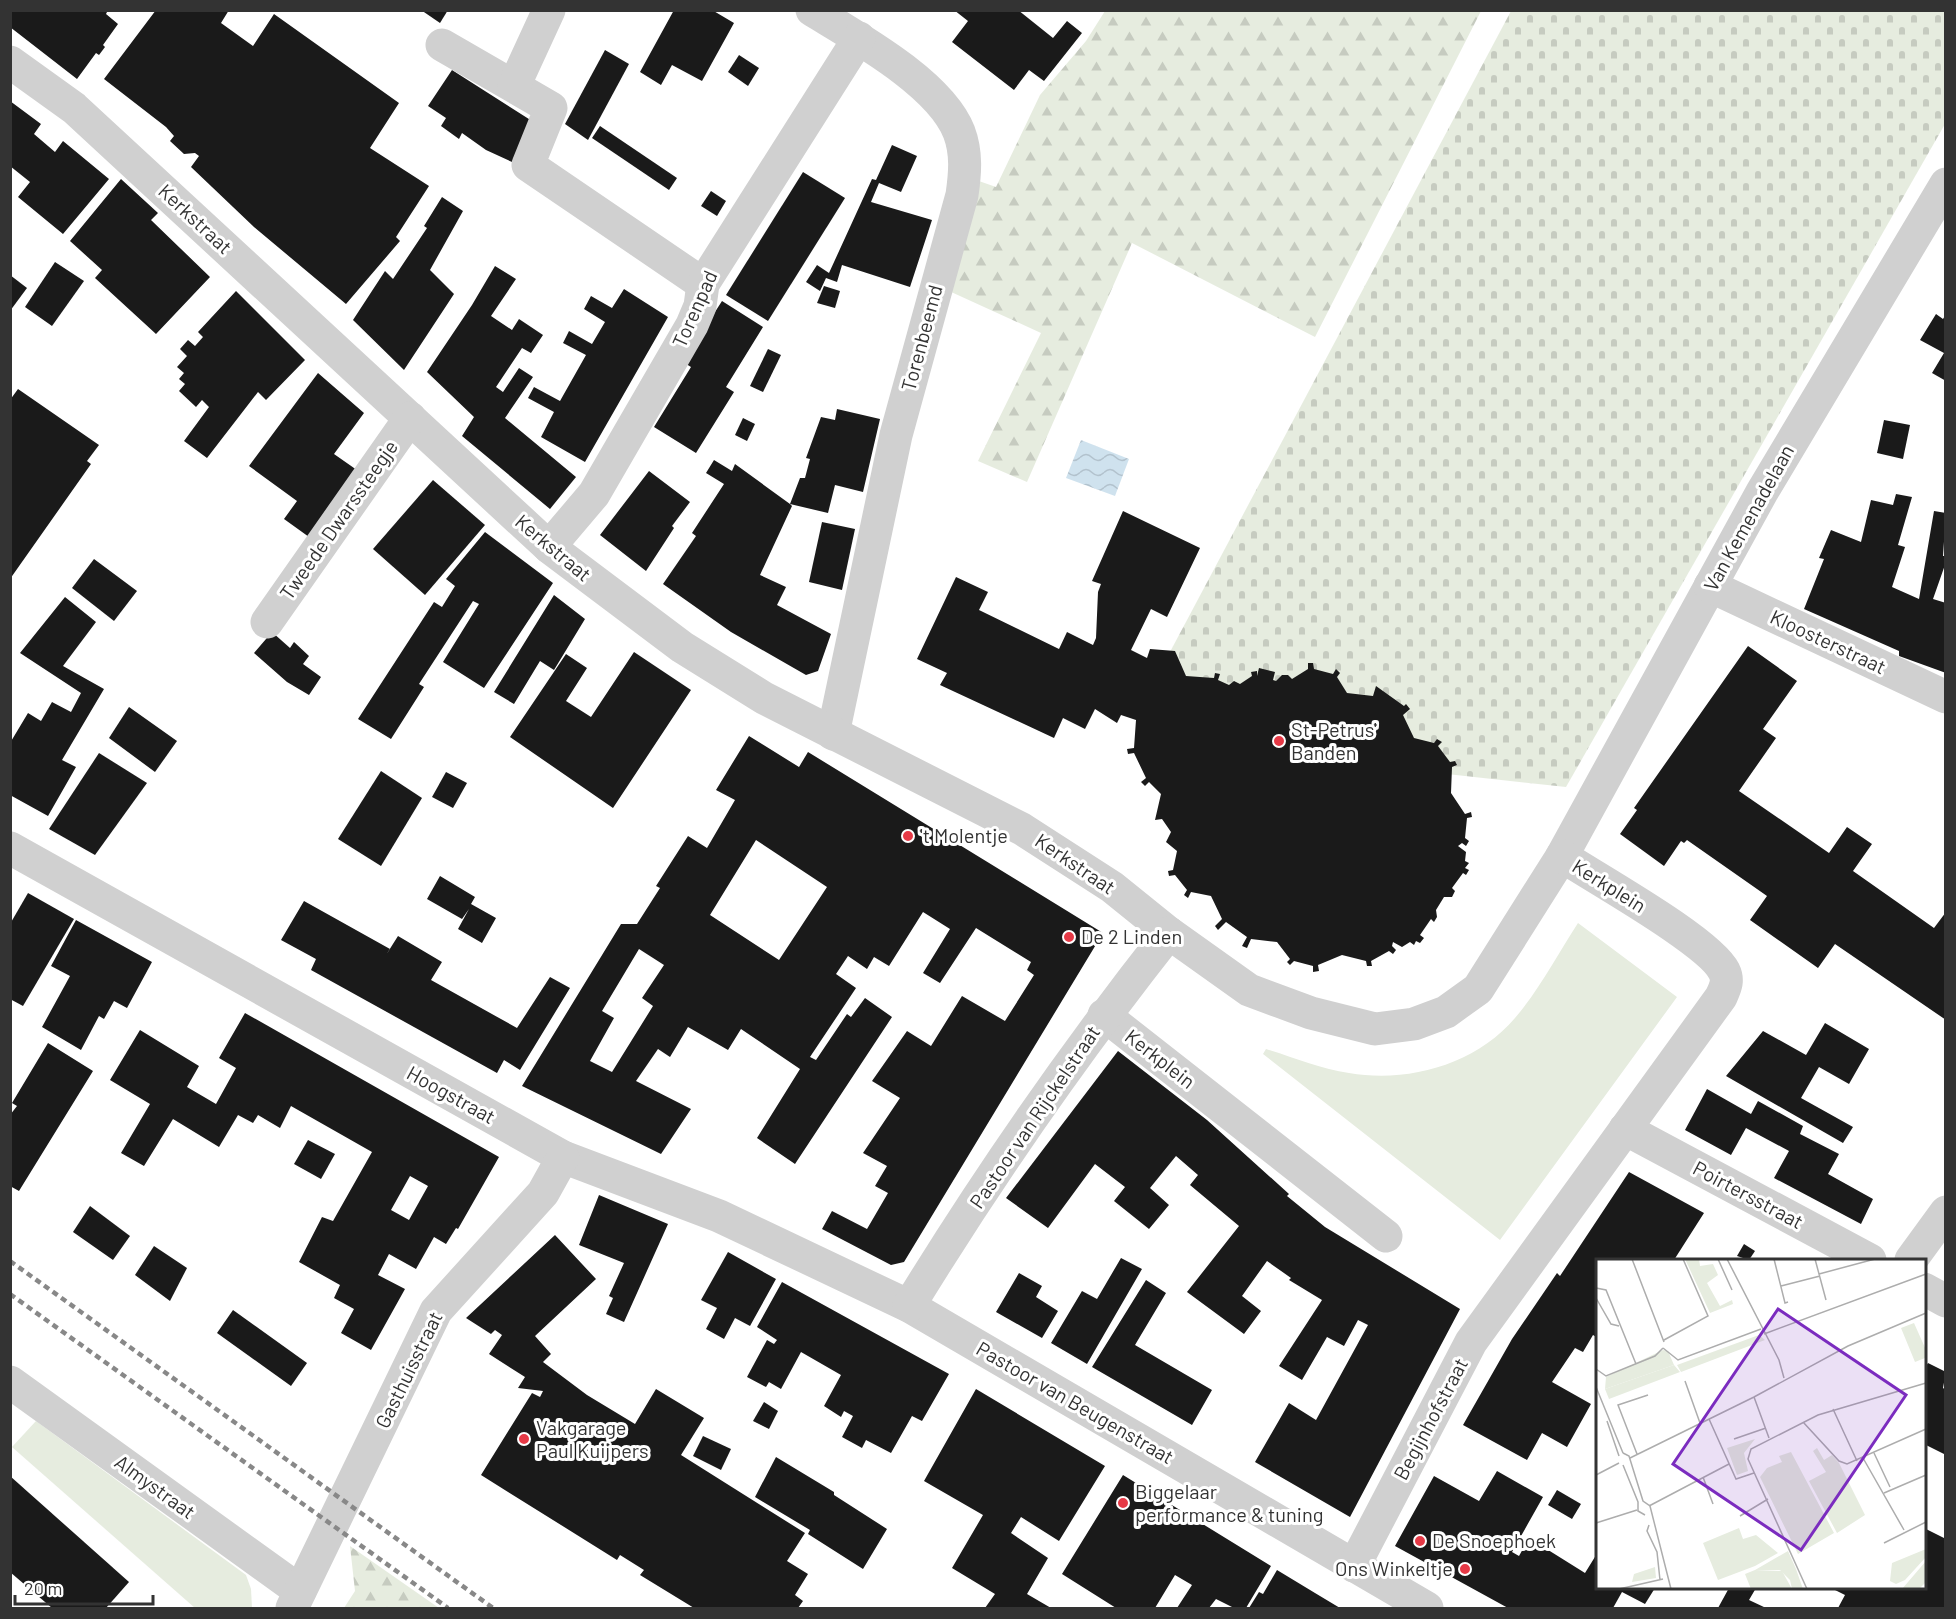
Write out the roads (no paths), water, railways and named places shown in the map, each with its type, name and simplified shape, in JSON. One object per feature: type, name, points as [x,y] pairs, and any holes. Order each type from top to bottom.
[{"type":"street","points":[[514,86],[549,10]]},
{"type":"street","name":"Torenbeemd","points":[[812,10],[859,38],[942,102],[959,132],[966,164],[962,195],[896,435],[833,734]]},
{"type":"street","name":"Torenpad","points":[[549,547],[594,494],[692,325],[700,306],[703,284],[859,38]]},
{"type":"street","points":[[442,45],[551,108],[528,165],[703,284]]},
{"type":"street","name":"Kerkstraat","points":[[10,62],[74,108],[549,547],[682,647],[764,698],[1022,829],[1112,887],[1169,933]]},
{"type":"street","name":"Van Kemenadelaan","points":[[1562,856],[1762,492],[1946,184]]},
{"type":"street","name":"Tweede Dwarssteegje","points":[[267,622],[410,418]]},
{"type":"street","name":"Kloosterstraat","points":[[1710,586],[1946,697]]},
{"type":"street","name":"Hoogstraat","points":[[10,848],[563,1156],[719,1216],[909,1306]]},
{"type":"street","name":"Kerkplein","points":[[1169,933],[1249,990],[1311,1013],[1375,1029],[1414,1024],[1446,1012],[1478,989],[1562,856],[1696,942],[1724,970],[1727,983],[1721,998],[1518,1279]]},
{"type":"street","name":"Pastoor van Rijckelstraat","points":[[909,1306],[944,1249],[1104,1015],[1169,933]]},
{"type":"street","name":"Kerkplein","points":[[1104,1015],[1386,1236]]},
{"type":"street","name":"Poirtersstraat","points":[[1625,1130],[1868,1259]]},
{"type":"street","name":"Gasthuisstraat","points":[[296,1600],[436,1311],[543,1194],[563,1156]]},
{"type":"street","points":[[1912,1259],[1946,1212]]},
{"type":"street","name":"Begijnhofstraat","points":[[1354,1566],[1471,1342],[1518,1279]]},
{"type":"street","points":[[1926,1291],[1946,1301]]},
{"type":"street","name":"Pastoor van Beugenstraat","points":[[909,1306],[1428,1608]]},
{"type":"street","name":"Almystraat","points":[[10,1382],[296,1600]]},
{"type":"water","points":[[1081,440],[1129,459],[1115,496],[1066,478]]},
{"type":"railway","points":[[10,1261],[493,1608]]},
{"type":"railway","points":[[10,1294],[448,1608]]},
{"type":"place","name":"St-Petrus' Banden","points":[[1279,741]]},
{"type":"place","name":"'t Molentje","points":[[908,836]]},
{"type":"place","name":"De 2 Linden","points":[[1069,937]]},
{"type":"place","name":"Vakgarage Paul Kuijpers","points":[[524,1439]]},
{"type":"place","name":"Biggelaar performance & tuning","points":[[1123,1503]]},
{"type":"place","name":"De Snoephoek","points":[[1420,1541]]},
{"type":"place","name":"Ons Winkeltje","points":[[1465,1569]]}]
